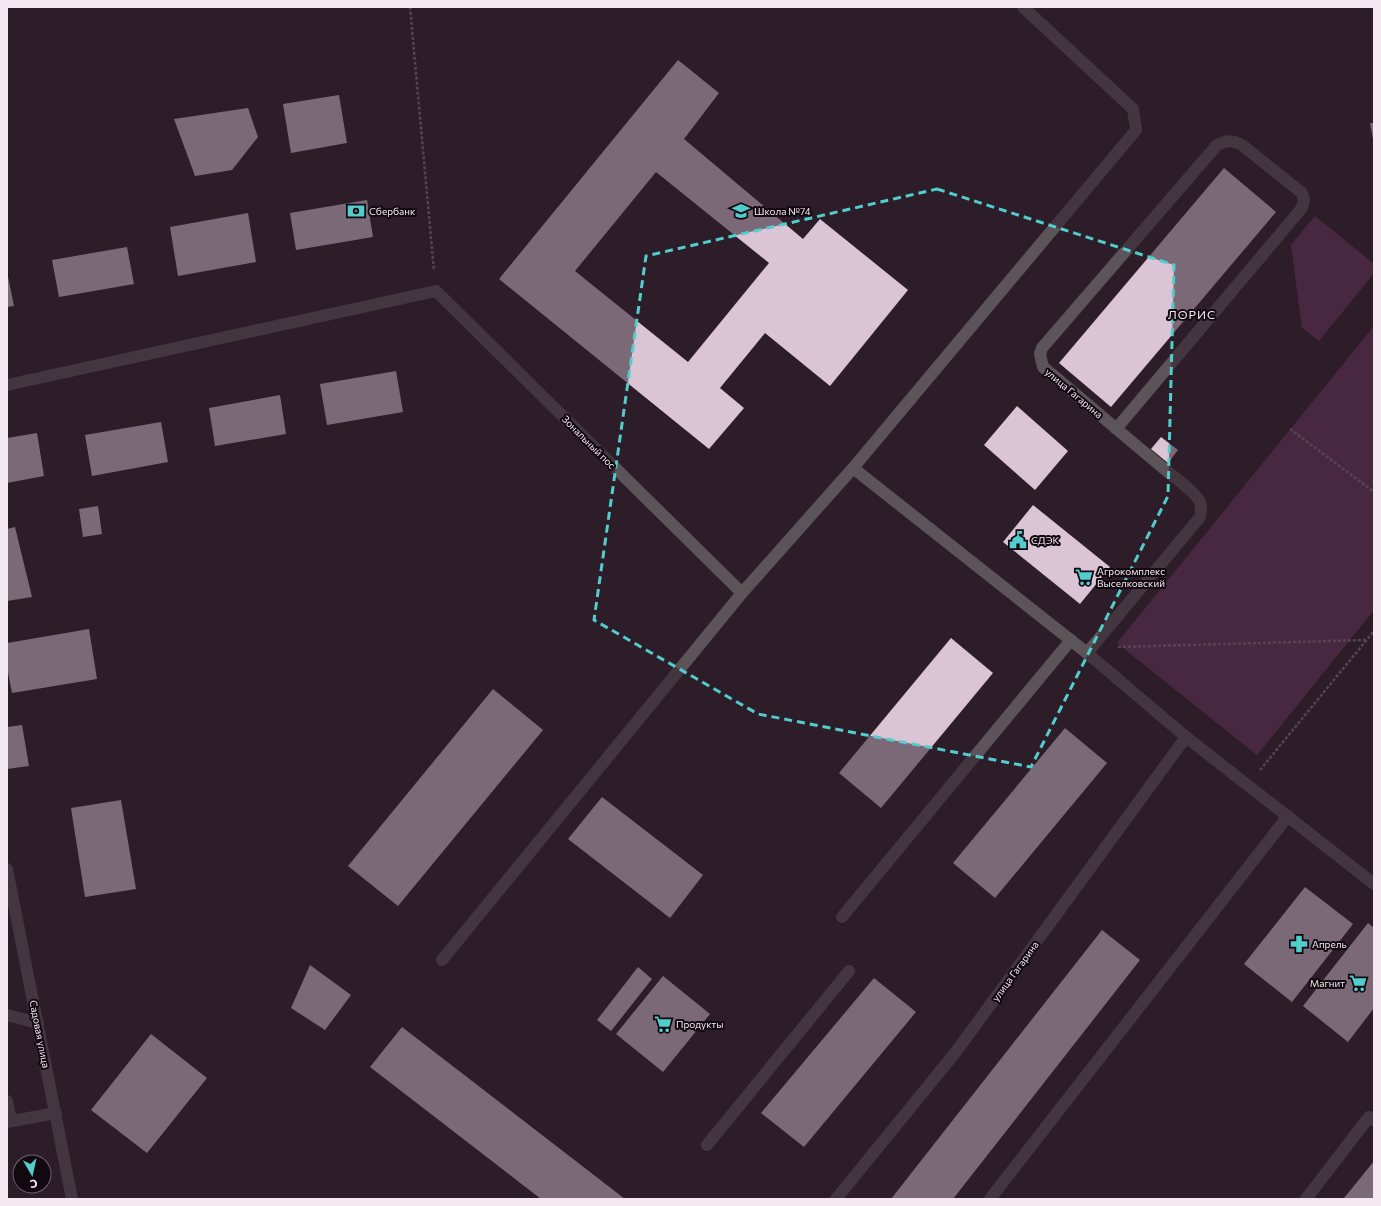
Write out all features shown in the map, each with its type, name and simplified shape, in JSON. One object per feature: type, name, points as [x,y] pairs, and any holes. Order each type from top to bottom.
[{"type":"street","points":[[442,960],[742,593],[853,468],[1136,130],[1133,109],[1023,7]]},
{"type":"street","name":"улица Гагарина","points":[[1087,653],[1200,517],[1202,508],[1200,502],[1194,495],[1116,429],[1044,367],[1040,354],[1042,348],[1217,145],[1225,141],[1234,141],[1242,144],[1302,192],[1304,200],[1302,208],[1116,429]]},
{"type":"street","points":[[7,385],[436,291]]},
{"type":"street","name":"Зональный пос","points":[[436,291],[742,593]]},
{"type":"street","points":[[853,468],[1071,640],[1186,736],[1374,884]]},
{"type":"street","points":[[842,917],[1071,640]]},
{"type":"street","name":"улица Гагарина","points":[[836,1199],[955,1053],[1186,736]]},
{"type":"street","points":[[990,1199],[1288,816]]},
{"type":"street","name":"Садовая улица","points":[[7,869],[72,1199]]},
{"type":"street","points":[[707,1145],[848,971]]},
{"type":"street","points":[[7,1015],[38,1023]]},
{"type":"street","points":[[7,1101],[9,1121],[56,1113]]},
{"type":"street","points":[[1306,1199],[1372,1116]]},
{"type":"path","points":[[410,7],[436,291]]},
{"type":"path","points":[[1290,429],[1374,492]]},
{"type":"path","points":[[1248,785],[1374,631]]},
{"type":"path","points":[[1099,639],[1111,648],[1367,640]]},
{"type":"highlighted area","points":[[937,189],[1174,265],[1168,496],[1031,767],[758,714],[594,620],[646,256]]},
{"type":"shaded area","points":[[1315,216],[1374,264],[1374,273],[1319,341],[1302,328],[1291,245]]},
{"type":"shaded area","points":[[1374,326],[1374,610],[1257,755],[1117,643]]},
{"type":"building","points":[[678,60],[719,93],[684,139],[803,239],[820,219],[908,290],[830,386],[765,333],[720,388],[744,408],[709,449],[499,279]],"holes":[[[656,172],[769,263],[688,362],[575,271]]]},
{"type":"building","points":[[339,95],[347,143],[291,153],[283,104]]},
{"type":"building","points":[[248,108],[258,137],[232,170],[195,176],[174,119]]},
{"type":"building","points":[[1370,123],[1374,123],[1374,139],[1373,139]]},
{"type":"building","points":[[1224,168],[1276,212],[1111,407],[1059,363]]},
{"type":"building","points":[[367,200],[373,237],[296,250],[290,213]]},
{"type":"building","points":[[248,213],[256,262],[178,276],[170,227]]},
{"type":"building","points":[[127,247],[134,284],[59,297],[52,260]]},
{"type":"building","points":[[7,272],[14,306],[7,307]]},
{"type":"building","points":[[396,371],[403,412],[327,425],[320,384]]},
{"type":"building","points":[[280,395],[286,434],[215,446],[209,408]]},
{"type":"building","points":[[1017,406],[1068,451],[1035,490],[984,445]]},
{"type":"building","points":[[161,422],[168,462],[92,476],[85,435]]},
{"type":"building","points":[[37,433],[44,476],[7,483],[7,438]]},
{"type":"building","points":[[1161,437],[1178,450],[1168,463],[1151,449]]},
{"type":"building","points":[[1033,505],[1110,567],[1080,604],[1003,542]]},
{"type":"building","points":[[98,506],[102,534],[83,537],[79,509]]},
{"type":"building","points":[[15,527],[32,597],[7,601],[7,529]]},
{"type":"building","points":[[89,629],[97,679],[12,693],[7,667],[7,643]]},
{"type":"building","points":[[951,638],[993,673],[881,808],[839,773]]},
{"type":"building","points":[[493,689],[543,730],[398,906],[348,866]]},
{"type":"building","points":[[22,725],[29,766],[7,769],[7,727]]},
{"type":"building","points":[[1065,728],[1107,763],[995,898],[953,863]]},
{"type":"building","points":[[602,797],[703,875],[670,918],[568,839]]},
{"type":"building","points":[[121,800],[136,889],[85,897],[71,808]]},
{"type":"building","points":[[1305,887],[1353,924],[1292,1002],[1244,964]]},
{"type":"building","points":[[1368,923],[1374,928],[1374,1008],[1348,1042],[1303,1006]]},
{"type":"building","points":[[1102,930],[1140,960],[953,1199],[891,1199]]},
{"type":"building","points":[[310,965],[351,995],[325,1030],[291,1008]]},
{"type":"building","points":[[638,967],[652,979],[611,1031],[597,1020]]},
{"type":"building","name":"Продукты","points":[[663,976],[710,1014],[663,1072],[616,1034]]},
{"type":"building","points":[[874,978],[916,1012],[804,1147],[761,1113]]},
{"type":"building","points":[[402,1027],[625,1199],[541,1199],[370,1067]]},
{"type":"building","points":[[151,1034],[207,1078],[147,1153],[91,1110]]},
{"type":"building","points":[[1374,1161],[1374,1199],[1343,1199],[1349,1192]]},
{"type":"place","name":"Сбербанк","points":[[356,211]]},
{"type":"place","name":"Школа №74","points":[[741,211]]},
{"type":"place","name":"СДЭК","points":[[1018,540]]},
{"type":"place","name":"Агрокомплекс Выселковский","points":[[1084,577]]},
{"type":"place","name":"Апрель","points":[[1299,944]]},
{"type":"place","name":"Магнит","points":[[1358,983]]},
{"type":"place","name":"Продукты","points":[[663,1024]]},
{"type":"district","name":"ЛОРИС","points":[[1192,315]]}]
